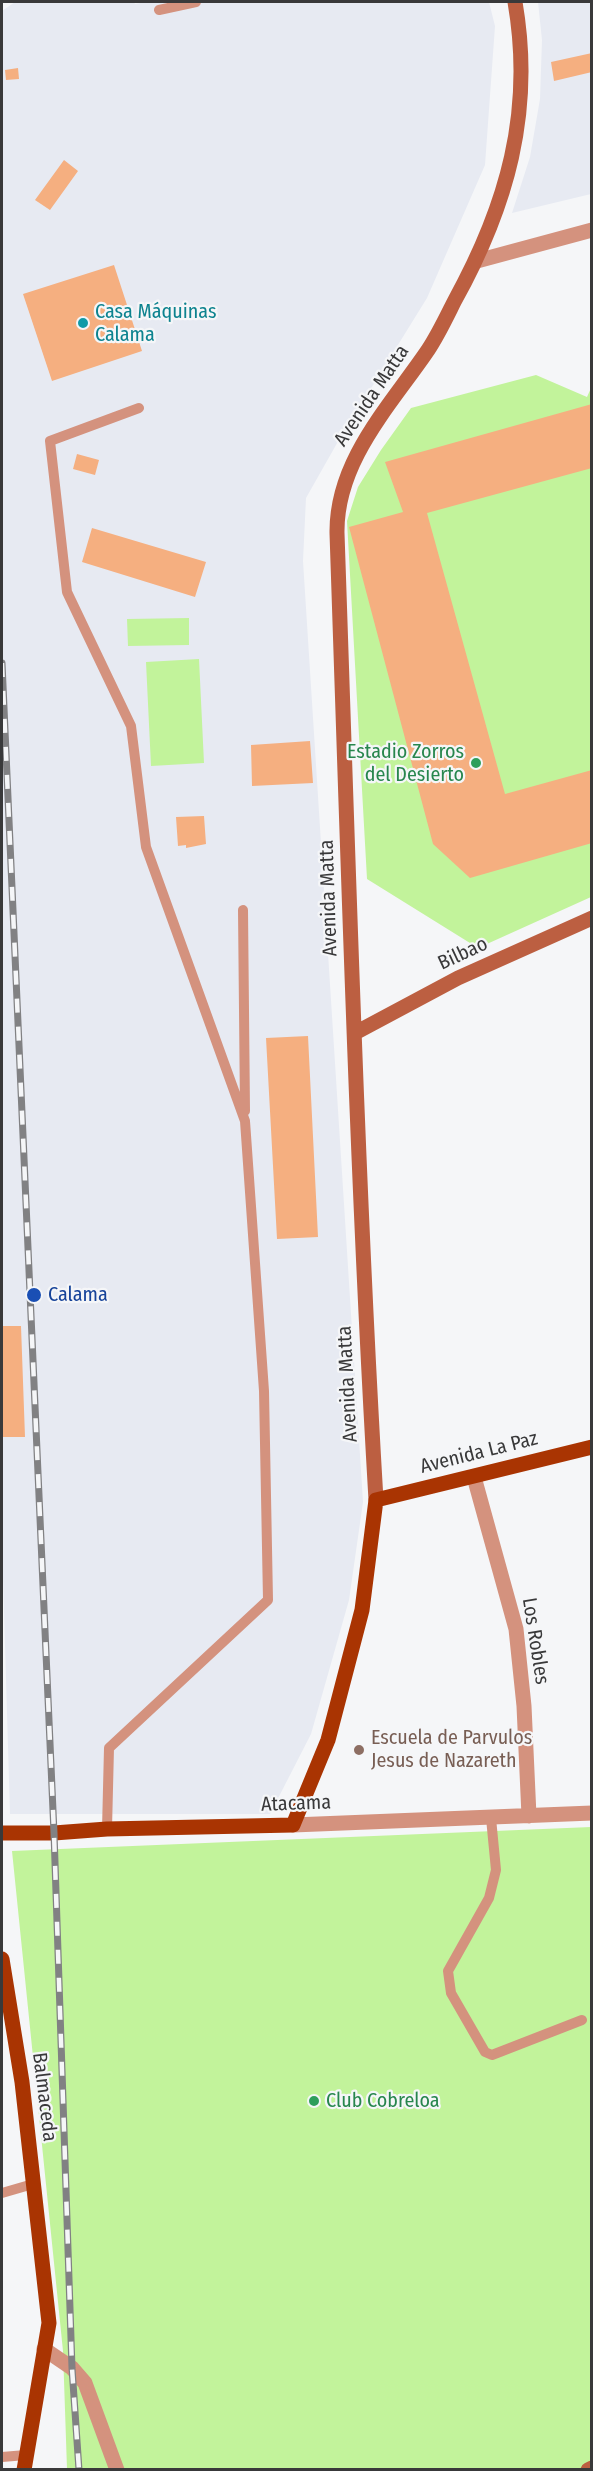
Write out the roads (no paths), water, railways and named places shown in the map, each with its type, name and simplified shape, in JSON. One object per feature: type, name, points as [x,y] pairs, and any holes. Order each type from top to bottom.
[{"type":"main road","name":"Avenida La Paz","points":[[376,1500],[591,1447]]},
{"type":"main road","name":"Avenida Matta","points":[[292,1826],[328,1740],[359,1621],[376,1500]]},
{"type":"main road","name":"Atacama","points":[[2,1833],[292,1826]]},
{"type":"main road","name":"Balmaceda","points":[[2,1959],[22,2082],[49,2323],[25,2462]]},
{"type":"street","name":"Avenida Matta","points":[[376,1500],[355,1033],[337,545],[338,507],[351,466],[430,347],[489,235],[507,182],[518,120],[520,51],[515,2]]},
{"type":"street","points":[[477,261],[591,230]]},
{"type":"street","name":"Bilbao","points":[[355,1033],[458,978],[591,918]]},
{"type":"street","name":"Los Robles","points":[[474,1476],[516,1629],[524,1706],[529,1816]]},
{"type":"street","name":"Atacama","points":[[292,1826],[591,1813]]},
{"type":"street","points":[[44,2349],[72,2368],[85,2383],[117,2469]]},
{"type":"lane","points":[[159,10],[196,2]]},
{"type":"lane","points":[[139,408],[50,441],[67,592],[131,726],[146,847],[245,1121]]},
{"type":"lane","points":[[107,1829],[109,1748],[268,1600],[264,1390],[245,1121],[243,910]]},
{"type":"lane","points":[[491,1818],[496,1870],[489,1898],[448,1971],[451,1993],[485,2052],[492,2055],[582,2019]]},
{"type":"lane","points":[[2,2193],[33,2184]]},
{"type":"lane","points":[[2,2457],[25,2462]]},
{"type":"railway","points":[[2,663],[54,1833],[72,2368],[79,2470]]},
{"type":"place","name":"Casa Máquinas Calama","points":[[83,323]]},
{"type":"place","name":"Estadio Zorros del Desierto","points":[[476,763]]},
{"type":"place","name":"Calama","points":[[34,1295]]},
{"type":"place","name":"Escuela de Parvulos Jesus de Nazareth","points":[[359,1750]]},
{"type":"place","name":"Club Cobreloa","points":[[314,2101]]}]
